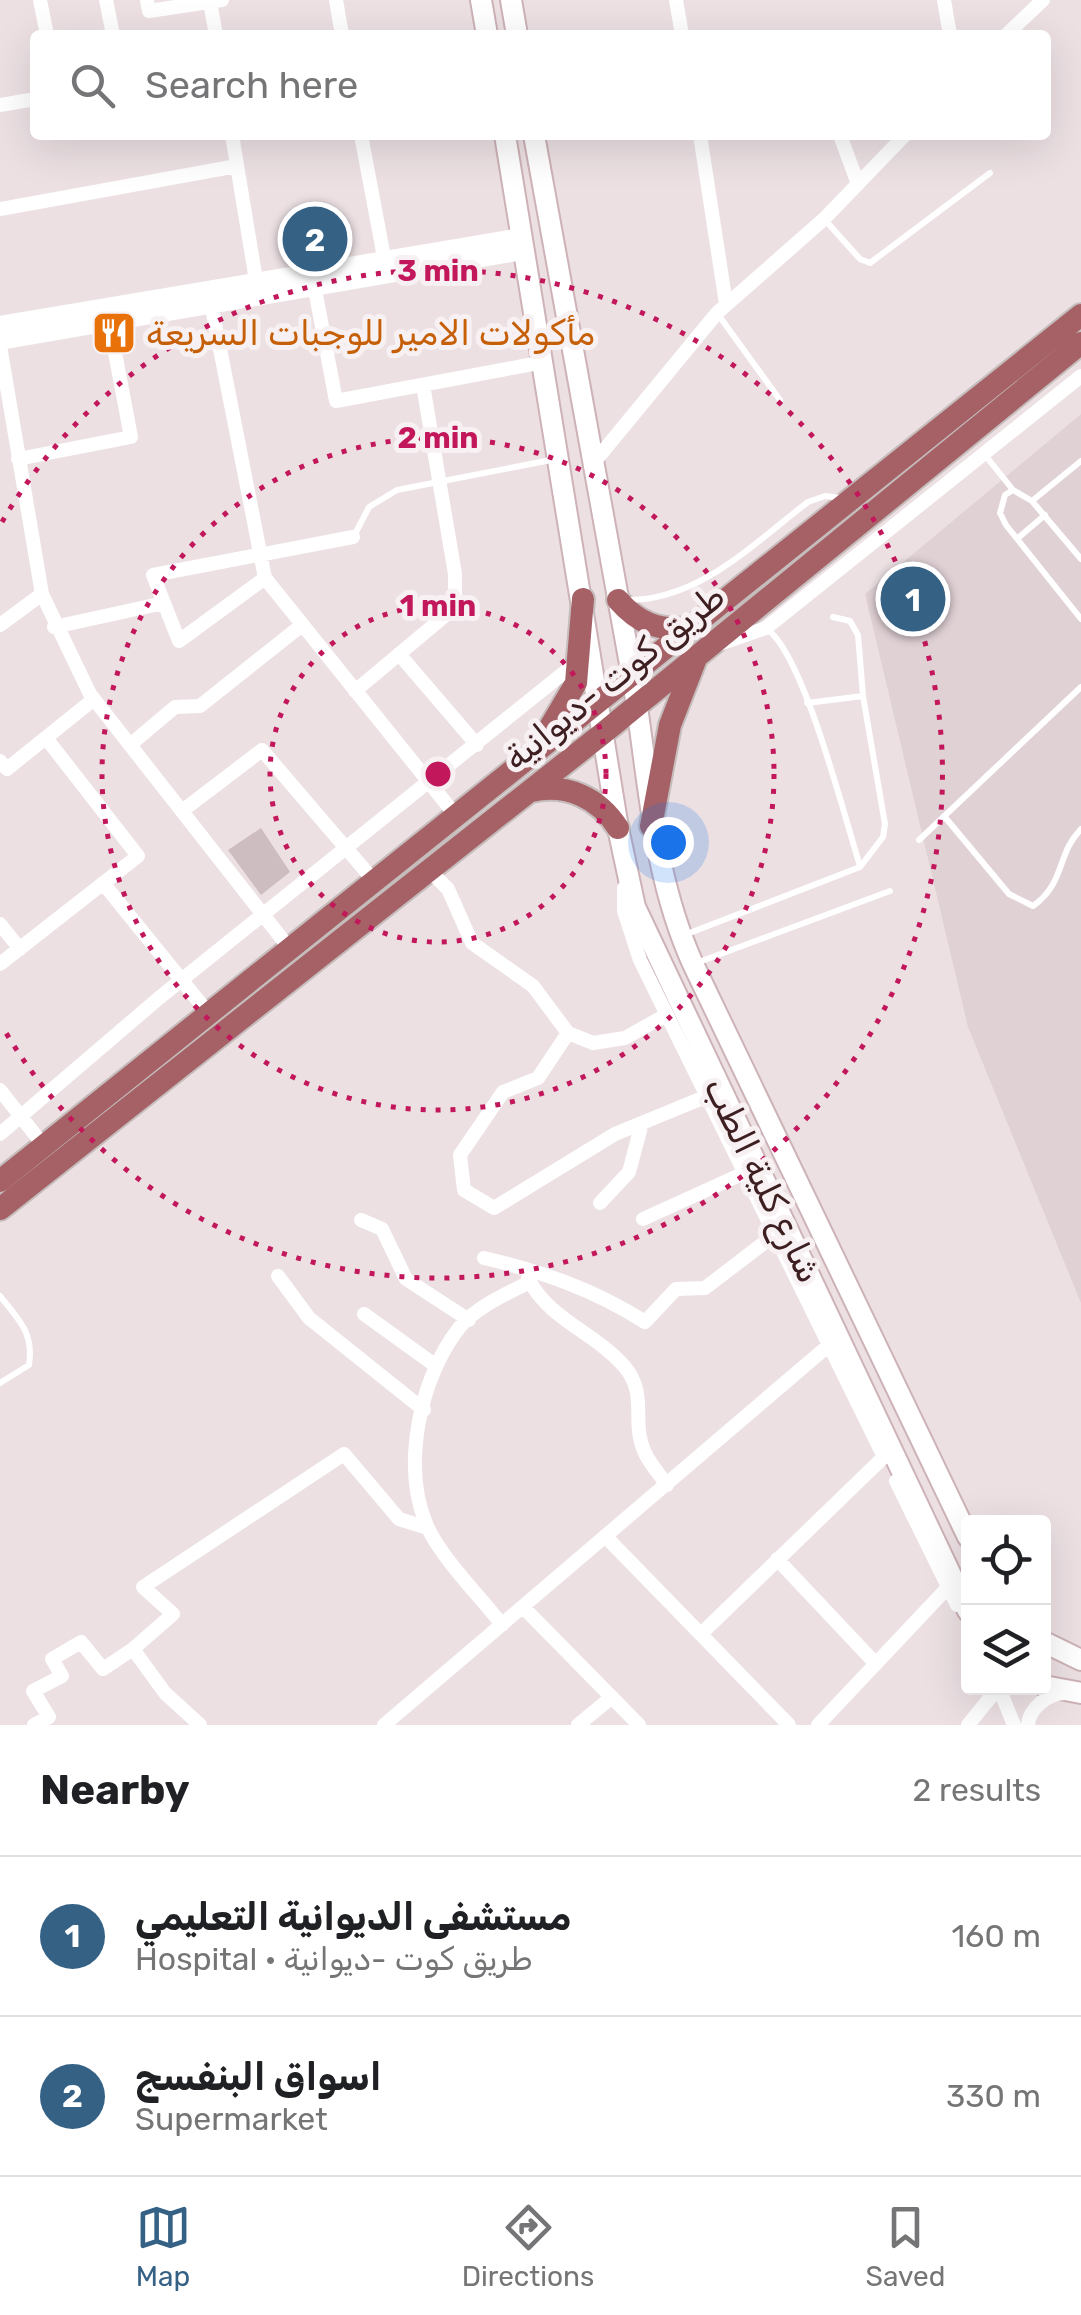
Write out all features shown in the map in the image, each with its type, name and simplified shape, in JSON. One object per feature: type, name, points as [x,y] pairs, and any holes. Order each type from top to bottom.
[{"type":"main road","points":[[481,0],[486,30]]},
{"type":"main road","points":[[510,0],[515,30]]},
{"type":"main road","name":"شارع كلية الطب","points":[[506,140],[623,857],[645,934],[745,1142],[779,1232],[950,1585],[963,1605]]},
{"type":"main road","points":[[510,159],[535,145]]},
{"type":"main road","name":"شارع كلية الطب","points":[[535,145],[632,673],[652,826],[681,936],[961,1522]]},
{"type":"main road","name":"طريق كوت -ديوانية","points":[[0,1181],[1081,316]]},
{"type":"main road","points":[[539,332],[566,328]]},
{"type":"main road","name":"طريق كوت -ديوانية","points":[[0,1209],[427,868],[637,706],[1081,343]]},
{"type":"main road","points":[[530,758],[571,697],[579,660],[583,599]]},
{"type":"main road","points":[[618,600],[642,622],[656,628],[688,628]]},
{"type":"main road","points":[[652,826],[670,725],[702,652]]},
{"type":"main road","points":[[528,792],[551,788],[574,792],[595,802],[618,828]]},
{"type":"main road","points":[[745,1142],[772,1127]]},
{"type":"main road","points":[[1051,1645],[1081,1660]]},
{"type":"main road","points":[[1051,1688],[1081,1694]]},
{"type":"street","points":[[40,0],[46,30]]},
{"type":"street","points":[[106,0],[112,30]]},
{"type":"street","points":[[147,0],[149,11],[216,1],[216,30]]},
{"type":"street","points":[[336,0],[341,30]]},
{"type":"street","points":[[676,0],[681,30]]},
{"type":"street","points":[[944,0],[949,30]]},
{"type":"street","points":[[1011,30],[1043,0]]},
{"type":"street","points":[[0,104],[30,99]]},
{"type":"street","points":[[233,140],[256,280]]},
{"type":"street","points":[[362,140],[384,257]]},
{"type":"street","points":[[701,140],[722,308]]},
{"type":"street","points":[[842,140],[858,184]]},
{"type":"street","points":[[591,466],[722,308],[824,219],[900,140]]},
{"type":"street","points":[[0,209],[237,166]]},
{"type":"street","points":[[0,326],[384,257],[522,244]]},
{"type":"street","points":[[290,950],[94,699],[54,626],[42,594],[0,343],[522,244]]},
{"type":"street","points":[[314,284],[336,401],[544,362]]},
{"type":"street","points":[[210,303],[265,578],[457,817]]},
{"type":"street","points":[[18,459],[131,437],[108,321]]},
{"type":"street","points":[[702,652],[766,628],[1081,376]]},
{"type":"street","points":[[355,692],[447,614],[455,598],[423,385]]},
{"type":"street","points":[[265,578],[179,641],[153,575],[353,537]]},
{"type":"street","points":[[0,625],[42,594]]},
{"type":"street","points":[[54,626],[164,603]]},
{"type":"street","points":[[130,745],[175,708],[200,706],[302,626]]},
{"type":"street","points":[[399,654],[477,744]]},
{"type":"street","points":[[0,1134],[182,981],[579,660]]},
{"type":"street","points":[[0,761],[7,769],[94,699]]},
{"type":"street","points":[[0,964],[138,856],[46,738]]},
{"type":"street","points":[[182,811],[262,750],[374,882]]},
{"type":"street","points":[[484,1258],[527,1275],[554,1275],[609,1299],[645,1322],[676,1289],[706,1288],[779,1232],[742,1174],[640,960],[624,911],[623,857]]},
{"type":"street","points":[[427,868],[448,889],[472,943],[533,986],[568,1033],[593,1043],[625,1038],[666,1014]]},
{"type":"street","points":[[104,883],[210,1014]]},
{"type":"street","points":[[0,924],[20,948]]},
{"type":"street","points":[[568,1033],[538,1078],[503,1092],[460,1155],[464,1190],[494,1208],[616,1134],[706,1097]]},
{"type":"street","points":[[0,1090],[44,1146]]},
{"type":"street","points":[[600,1203],[629,1172],[642,1123]]},
{"type":"street","points":[[642,1219],[742,1174]]},
{"type":"street","points":[[361,1220],[382,1229],[406,1279],[468,1320]]},
{"type":"street","points":[[502,1625],[428,1528],[417,1492],[416,1461],[436,1366],[468,1320],[527,1275]]},
{"type":"street","points":[[527,1275],[540,1300],[623,1366],[640,1390],[638,1418],[644,1452],[667,1485]]},
{"type":"street","points":[[278,1276],[309,1318],[424,1410]]},
{"type":"street","points":[[364,1314],[436,1366]]},
{"type":"street","points":[[384,1725],[834,1341]]},
{"type":"street","points":[[701,1634],[888,1453]]},
{"type":"street","points":[[34,1725],[49,1717],[33,1690],[62,1676],[52,1659],[81,1642],[103,1669],[133,1649],[173,1614],[143,1588],[344,1454],[399,1519],[428,1528]]},
{"type":"street","points":[[606,1537],[789,1725]]},
{"type":"street","points":[[777,1559],[876,1664]]},
{"type":"street","points":[[818,1725],[950,1585],[961,1606]]},
{"type":"street","points":[[523,1607],[639,1725]]},
{"type":"street","points":[[133,1649],[165,1693],[200,1725]]},
{"type":"street","points":[[1028,1725],[1028,1717],[1042,1701],[1059,1692],[1081,1694]]},
{"type":"street","points":[[968,1725],[993,1695]]},
{"type":"street","points":[[1002,1695],[1014,1725]]},
{"type":"street","points":[[578,1725],[612,1697]]},
{"type":"lane","points":[[824,219],[860,259],[870,263],[990,173]]},
{"type":"lane","points":[[722,308],[780,400]]},
{"type":"lane","points":[[984,454],[1012,490],[1032,501],[1081,559]]},
{"type":"lane","points":[[353,537],[369,508],[380,498],[560,458]]},
{"type":"lane","points":[[1032,501],[1081,461]]},
{"type":"lane","points":[[1012,490],[1000,503],[1000,513],[1081,619]]},
{"type":"lane","points":[[618,600],[683,590],[721,569],[808,502],[825,496],[847,500]]},
{"type":"lane","points":[[1018,538],[1044,514]]},
{"type":"lane","points":[[681,936],[860,867],[883,838],[885,824],[862,696],[858,635],[850,621],[833,617]]},
{"type":"lane","points":[[766,628],[780,638],[807,703],[860,867]]},
{"type":"lane","points":[[919,840],[1081,687]]},
{"type":"lane","points":[[807,703],[862,696]]},
{"type":"lane","points":[[944,816],[1009,894],[1033,906],[1047,896],[1061,876],[1068,844],[1081,830]]},
{"type":"lane","points":[[693,964],[890,891]]},
{"type":"lane","points":[[0,1296],[28,1332],[32,1344],[29,1364],[0,1382]]},
{"type":"shaded area","points":[[1081,414],[1081,1303],[968,1027],[865,594]]},
{"type":"building","points":[[261,828],[290,872],[261,895],[228,850]]},
{"type":"place","name":"اسواق البنفسج","points":[[315,239]]},
{"type":"place","name":"مأكولات الامير للوجبات السريعة","points":[[114,333]]},
{"type":"place","name":"مستشفى الديوانية التعليمي","points":[[913,599]]}]
